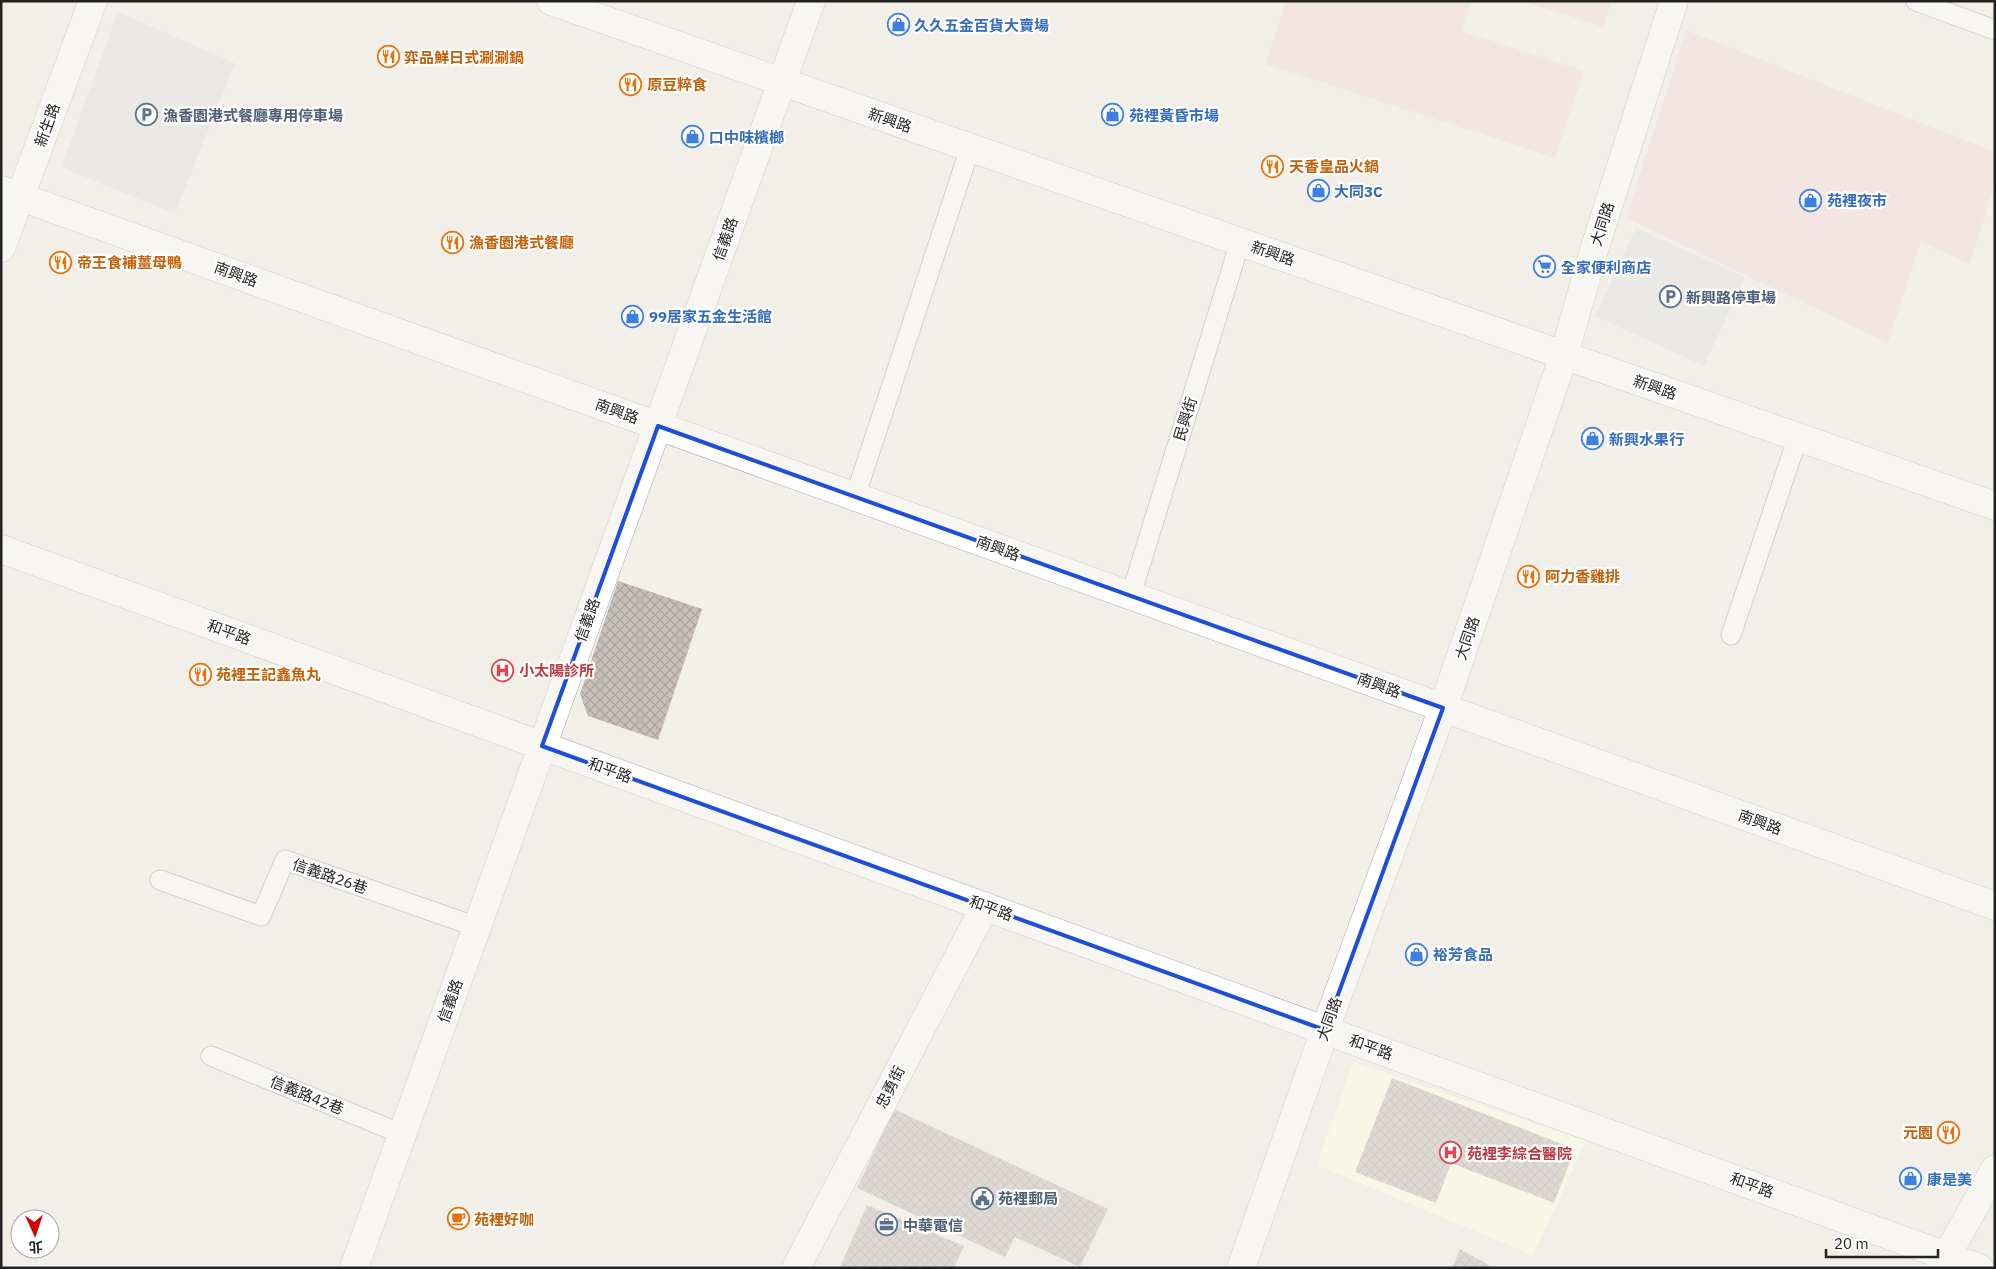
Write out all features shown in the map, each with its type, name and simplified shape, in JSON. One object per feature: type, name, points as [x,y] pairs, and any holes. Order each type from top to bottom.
[{"type":"street","name":"新生路","points":[[1,248],[11,193],[93,1]]},
{"type":"street","name":"新興路","points":[[550,1],[1995,506]]},
{"type":"street","name":"信義路","points":[[354,1268],[811,1]]},
{"type":"street","name":"大同路","points":[[1241,1268],[1325,1030],[1443,708],[1564,355],[1595,247],[1674,1]]},
{"type":"street","name":"南興路","points":[[11,193],[1995,906]]},
{"type":"street","name":"和平路","points":[[1,549],[1325,1030],[1944,1262],[1980,1268]]},
{"type":"street","name":"忠勇街","points":[[796,1268],[985,906]]},
{"type":"street","points":[[1944,1262],[1995,1169]]},
{"type":"lane","points":[[1916,1],[1995,30]]},
{"type":"lane","points":[[855,497],[970,148]]},
{"type":"lane","name":"民興街","points":[[1131,595],[1240,242]]},
{"type":"lane","points":[[1731,635],[1798,437]]},
{"type":"lane","name":"信義路26巷","points":[[160,880],[261,916],[285,860],[477,927]]},
{"type":"lane","name":"信義路42巷","points":[[212,1056],[402,1134]]},
{"type":"highlighted area","points":[[658,426],[1443,708],[1325,1030],[542,746]]},
{"type":"shaded area","points":[[1286,1],[1472,1],[1462,31],[1584,71],[1555,158],[1265,64]]},
{"type":"shaded area","points":[[1523,1],[1612,1],[1603,27]]},
{"type":"shaded area","name":"漁香園港式餐廳專用停車場","points":[[118,12],[235,63],[175,214],[61,167]]},
{"type":"shaded area","name":"苑裡夜市","points":[[1686,30],[1995,152],[1995,183],[1970,264],[1921,242],[1888,343],[1626,218]]},
{"type":"shaded area","name":"新興路停車場","points":[[1636,228],[1745,277],[1704,366],[1595,316]]},
{"type":"shaded area","name":"苑裡李綜合醫院","points":[[1353,1062],[1586,1141],[1533,1255],[1317,1165]]},
{"type":"building","points":[[618,581],[702,609],[658,740],[588,716],[580,694]]},
{"type":"building","points":[[1392,1078],[1575,1149],[1554,1203],[1451,1163],[1436,1203],[1355,1172]]},
{"type":"building","name":"苑裡郵局","points":[[894,1109],[1108,1209],[1080,1267],[1015,1237],[1005,1257],[857,1188]]},
{"type":"building","name":"中華電信","points":[[867,1205],[964,1246],[954,1268],[847,1268],[841,1265]]},
{"type":"building","points":[[1460,1249],[1494,1268],[1452,1268]]},
{"type":"place","name":"久久五金百貨大賣場","points":[[898,25]]},
{"type":"place","name":"弈品鮮日式涮涮鍋","points":[[388,57]]},
{"type":"place","name":"原豆粹食","points":[[631,84]]},
{"type":"place","name":"漁香園港式餐廳專用停車場","points":[[147,115]]},
{"type":"place","name":"苑裡黃昏市場","points":[[1113,115]]},
{"type":"place","name":"口中味檳榔","points":[[693,137]]},
{"type":"place","name":"天香皇品火鍋","points":[[1273,166]]},
{"type":"place","name":"大同3C","points":[[1318,191]]},
{"type":"place","name":"苑裡夜市","points":[[1811,200]]},
{"type":"place","name":"漁香園港式餐廳","points":[[453,242]]},
{"type":"place","name":"帝王食補薑母鴨","points":[[61,262]]},
{"type":"place","name":"全家便利商店","points":[[1545,267]]},
{"type":"place","name":"新興路停車場","points":[[1670,297]]},
{"type":"place","name":"99居家五金生活館","points":[[633,316]]},
{"type":"place","name":"新興水果行","points":[[1593,439]]},
{"type":"place","name":"阿力香雞排","points":[[1529,576]]},
{"type":"place","name":"小太陽診所","points":[[503,670]]},
{"type":"place","name":"苑裡王記鑫魚丸","points":[[200,674]]},
{"type":"place","name":"裕芳食品","points":[[1417,954]]},
{"type":"place","name":"元園","points":[[1949,1132]]},
{"type":"place","name":"苑裡李綜合醫院","points":[[1451,1153]]},
{"type":"place","name":"康是美","points":[[1911,1179]]},
{"type":"place","name":"苑裡郵局","points":[[982,1198]]},
{"type":"place","name":"苑裡好咖","points":[[458,1219]]},
{"type":"place","name":"中華電信","points":[[887,1225]]}]
